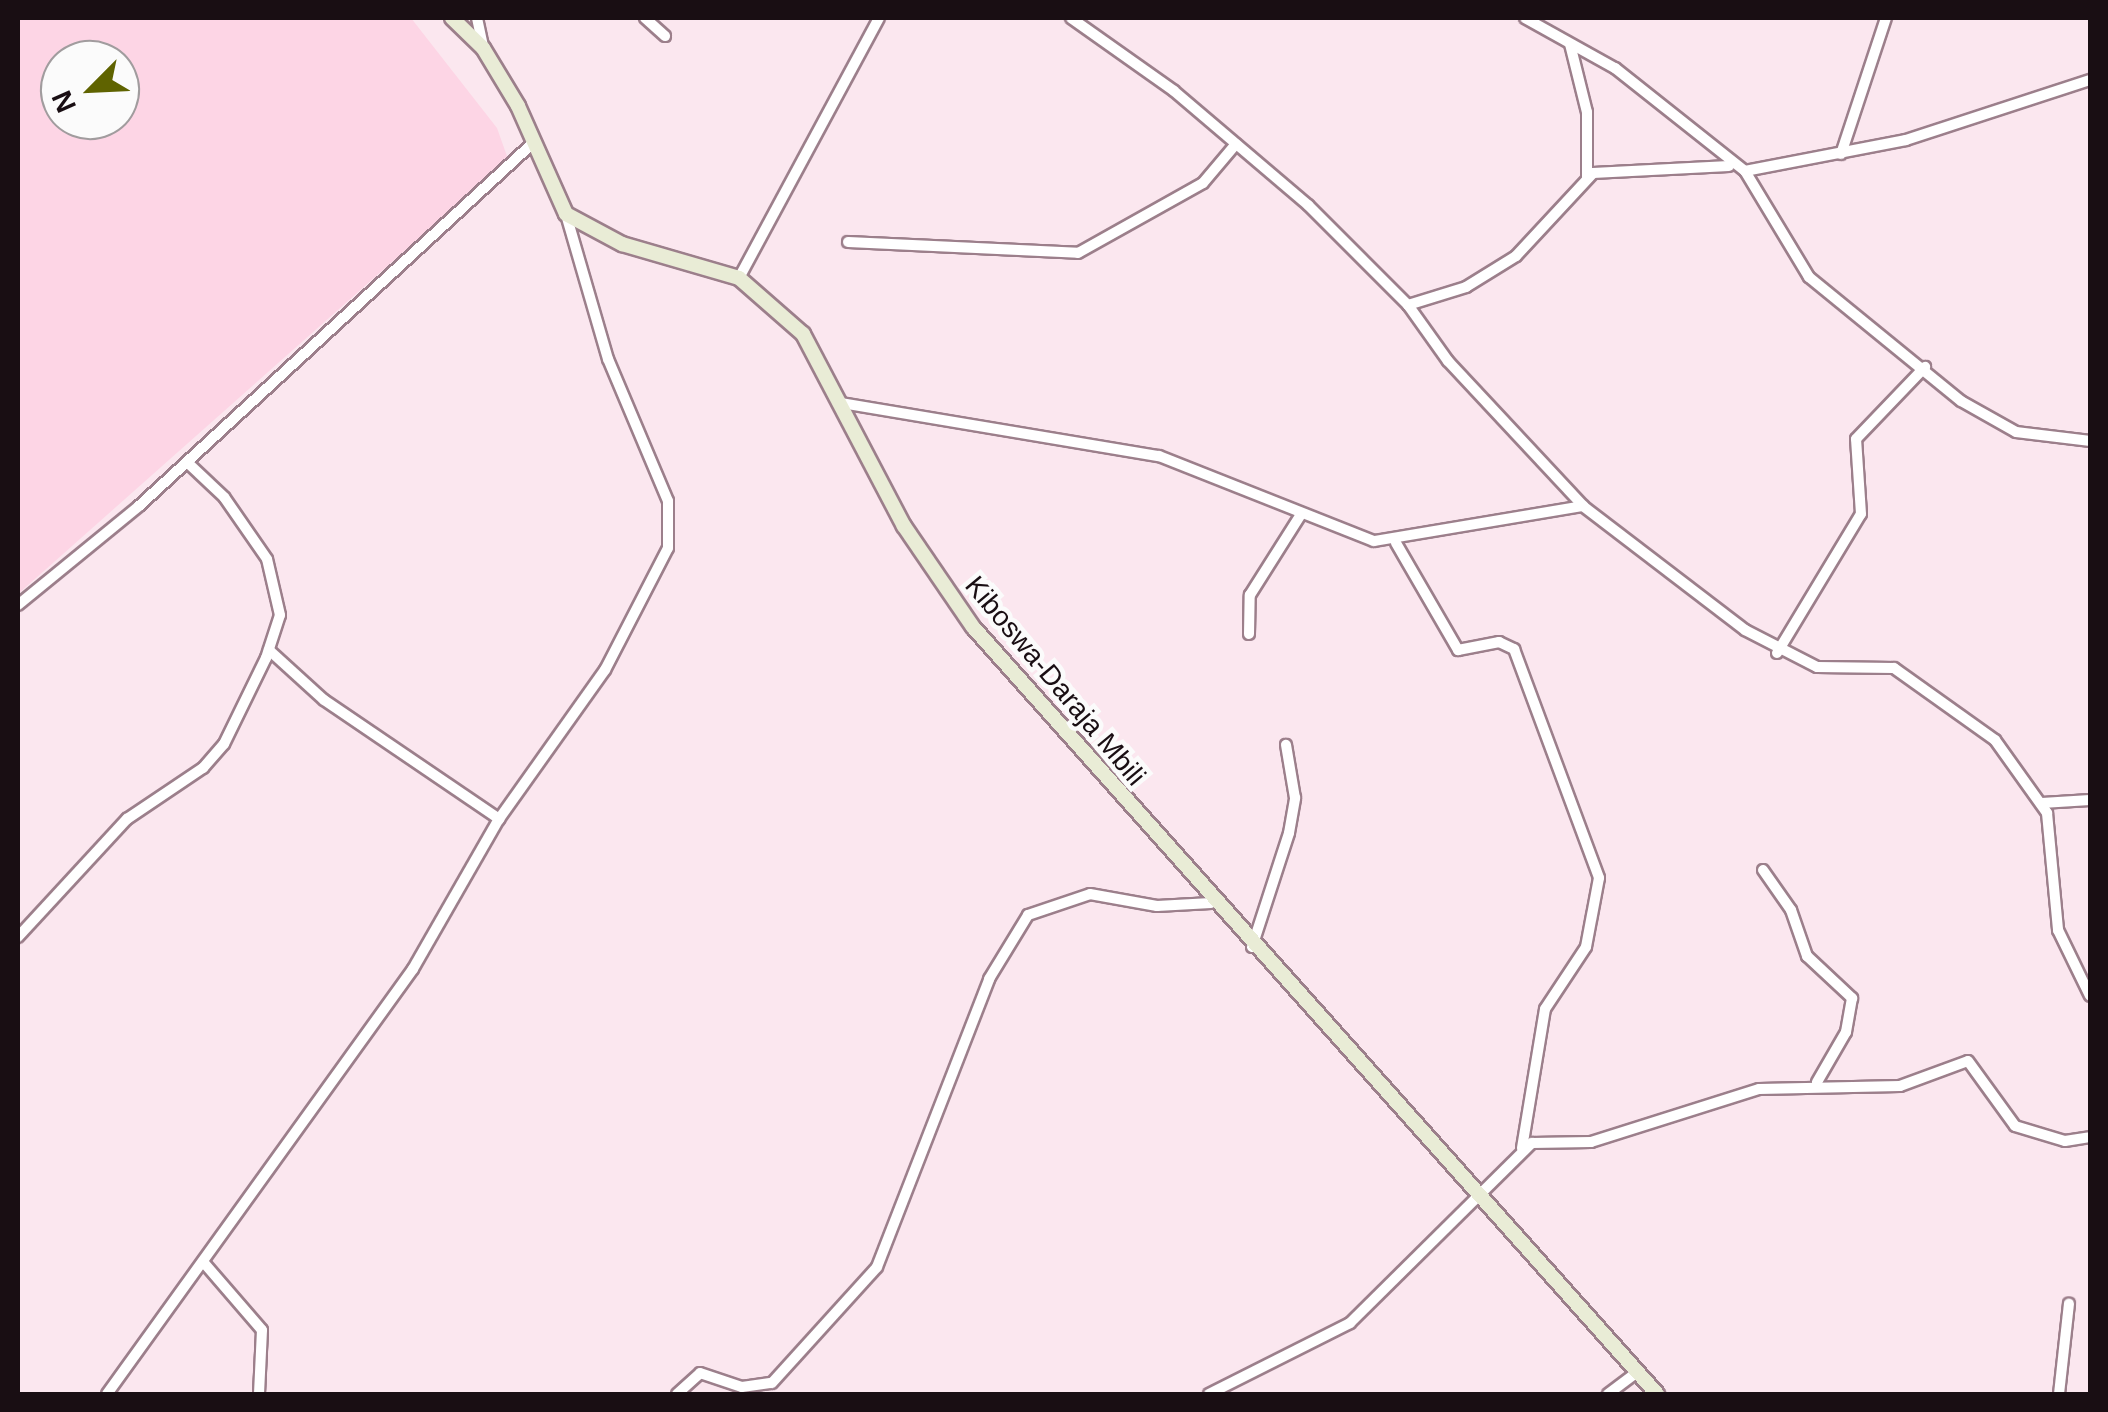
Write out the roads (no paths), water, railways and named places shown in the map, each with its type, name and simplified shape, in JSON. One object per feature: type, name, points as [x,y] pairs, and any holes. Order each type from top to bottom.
[{"type":"main road","points":[[452,18],[483,48],[534,142],[566,214]]},
{"type":"main road","name":"Kiboswa-Daraja Mbili","points":[[566,214],[622,244],[738,278],[803,334],[936,576],[1211,902],[1656,1394]]},
{"type":"street","points":[[477,18],[483,48]]},
{"type":"street","points":[[645,18],[664,36]]},
{"type":"street","points":[[738,278],[878,18]]},
{"type":"street","points":[[1070,18],[1108,38],[1236,144],[1408,305],[1448,361],[1583,506],[1777,653],[1817,667],[1894,668],[1963,711],[2042,803],[2056,854],[2058,930],[2090,996]]},
{"type":"street","points":[[1525,18],[1660,100],[1729,166]]},
{"type":"street","points":[[1841,154],[1886,18]]},
{"type":"street","points":[[1408,305],[1466,287],[1516,256],[1564,213],[1587,177],[1587,112],[1570,44]]},
{"type":"street","points":[[1587,177],[1614,168],[1729,166],[1745,171],[1841,154],[2090,80]]},
{"type":"street","points":[[18,605],[187,462],[534,142]]},
{"type":"street","points":[[848,242],[1078,252],[1203,183],[1236,144]]},
{"type":"street","points":[[1700,167],[1708,145]]},
{"type":"street","points":[[1745,171],[1808,278],[1998,425],[2090,441]]},
{"type":"street","points":[[108,1394],[413,970],[500,819],[606,670],[672,530],[668,502],[602,342],[566,214]]},
{"type":"street","points":[[1777,653],[1861,514],[1856,439],[1924,367]]},
{"type":"street","points":[[841,403],[991,434],[1137,451],[1300,516],[1396,543],[1583,506]]},
{"type":"street","points":[[18,937],[128,819],[203,768],[224,744],[269,650],[280,615],[267,559],[224,497],[187,462]]},
{"type":"street","points":[[1249,634],[1250,595],[1300,516]]},
{"type":"street","points":[[1396,543],[1458,650],[1499,642],[1514,650],[1599,878],[1586,947],[1545,1009],[1522,1148]]},
{"type":"street","points":[[269,650],[324,700],[500,819]]},
{"type":"street","points":[[1252,948],[1290,833],[1295,798],[1286,746]]},
{"type":"street","points":[[2042,803],[2090,800]]},
{"type":"street","points":[[1762,870],[1791,910],[1807,956],[1852,998],[1846,1032],[1817,1082]]},
{"type":"street","points":[[678,1394],[700,1373],[742,1387],[772,1382],[807,1353],[877,1267],[990,979],[1028,915],[1090,894],[1157,906],[1211,902]]},
{"type":"street","points":[[1209,1394],[1350,1324],[1522,1148],[1542,1140],[1591,1142],[1714,1100],[1817,1082],[1900,1086],[1968,1062],[2015,1126],[2065,1141],[2090,1137]]},
{"type":"street","points":[[205,1264],[262,1330],[259,1394]]},
{"type":"street","points":[[2059,1394],[2069,1304]]},
{"type":"street","points":[[1608,1394],[1636,1373]]}]
